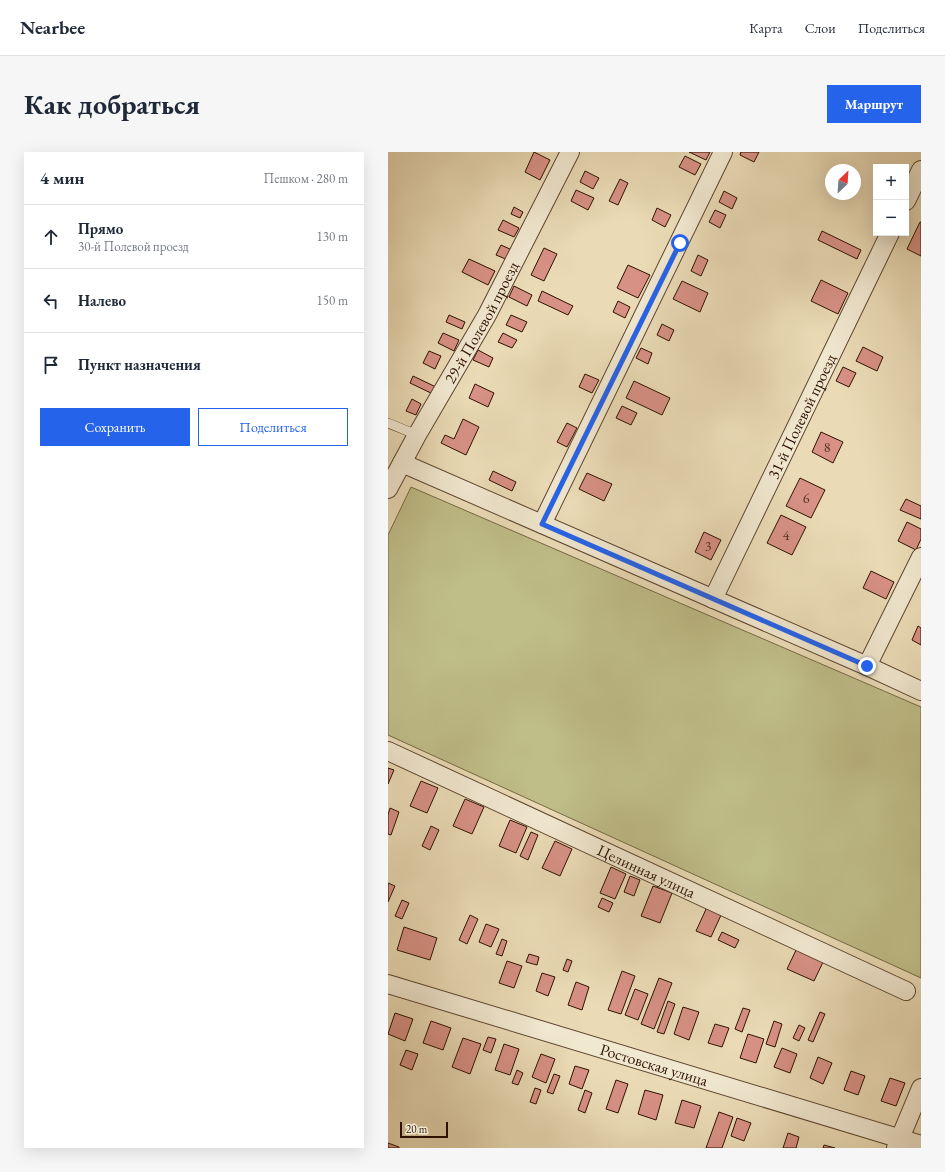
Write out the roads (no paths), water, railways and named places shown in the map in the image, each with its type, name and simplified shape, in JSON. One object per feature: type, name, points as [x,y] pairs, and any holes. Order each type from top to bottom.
[{"type":"street","name":"29-й Полевой проезд","points":[[388,489],[417,435],[487,315],[570,152]]},
{"type":"street","points":[[542,524],[723,152]]},
{"type":"street","points":[[906,200],[921,170]]},
{"type":"street","name":"31-й Полевой проезд","points":[[713,599],[889,236]]},
{"type":"street","points":[[402,463],[921,691]]},
{"type":"street","points":[[867,666],[921,557]]},
{"type":"street","name":"Целинная улица","points":[[388,751],[906,991]]},
{"type":"street","name":"Ростовская улица","points":[[388,984],[898,1143],[921,1145]]},
{"type":"street","points":[[898,1143],[921,1088]]},
{"type":"lane","points":[[388,424],[417,435]]}]
